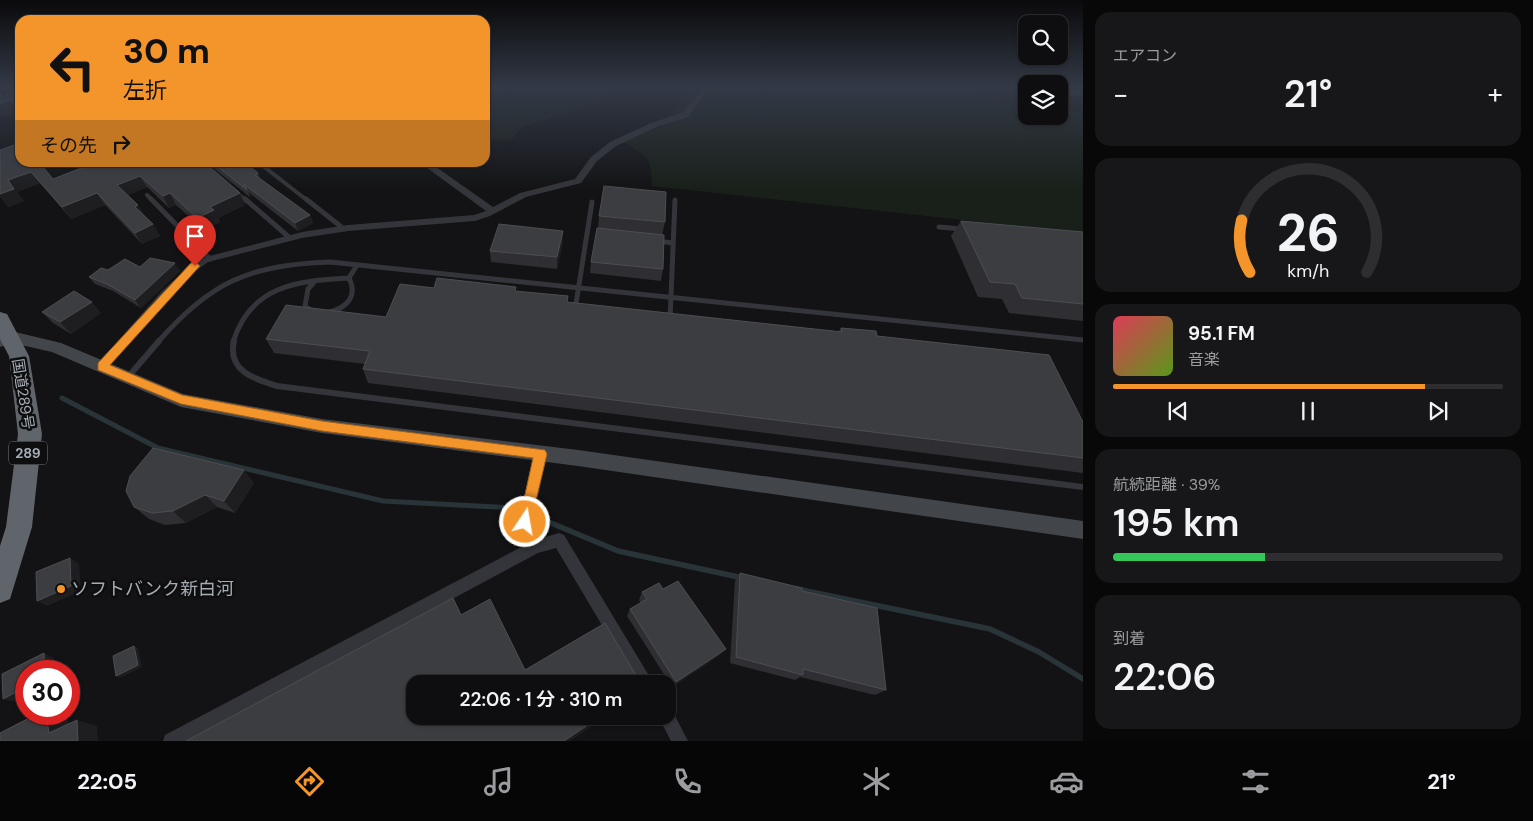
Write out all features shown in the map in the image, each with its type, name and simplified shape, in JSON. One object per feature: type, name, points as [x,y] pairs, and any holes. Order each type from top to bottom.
[{"type":"highway","name":"国道289号","points":[[0,588],[19,527],[30,434],[19,356],[4,332]]},
{"type":"street","points":[[102,366],[195,266],[210,259],[290,238],[344,229],[475,218],[523,194],[578,181],[594,159],[613,144],[665,122]]},
{"type":"street","points":[[430,167],[492,211]]},
{"type":"street","points":[[4,332],[55,347],[181,400],[322,426],[541,454],[1083,530]]},
{"type":"street","points":[[534,546],[525,522],[541,454]]},
{"type":"street","points":[[171,741],[534,546],[559,540],[641,675]]},
{"type":"street","points":[[671,725],[680,741]]},
{"type":"lane","points":[[264,167],[344,229]]},
{"type":"lane","points":[[232,188],[290,238]]},
{"type":"lane","points":[[147,195],[210,259]]},
{"type":"lane","points":[[670,322],[675,200]]},
{"type":"lane","points":[[575,310],[592,202]]},
{"type":"lane","points":[[939,226],[968,230]]},
{"type":"lane","points":[[587,234],[596,235]]},
{"type":"lane","points":[[645,240],[674,243]]},
{"type":"lane","points":[[128,377],[179,320],[203,298],[222,285],[264,269],[302,262],[357,265],[1083,340]]},
{"type":"lane","points":[[349,278],[357,265]]},
{"type":"lane","points":[[349,278],[286,286],[268,294],[252,306],[242,319],[233,348],[236,363],[244,374],[277,386],[1083,487]]},
{"type":"lane","points":[[315,281],[308,289],[305,306],[309,310],[327,313],[348,306],[353,296],[354,286],[349,278]]},
{"type":"shaded area","points":[[490,122],[540,122],[521,128],[511,140],[490,139]]},
{"type":"shaded area","points":[[668,122],[1018,122],[1018,125],[1068,125],[1068,122],[1083,122],[1083,233],[652,186],[651,169],[646,158],[623,142],[667,124]]},
{"type":"building","points":[[15,145],[15,167],[43,167],[53,179],[84,167],[210,167],[240,193],[210,207],[214,210],[197,218],[170,193],[163,196],[140,176],[117,185],[138,205],[135,207],[153,224],[135,233],[97,193],[62,207],[31,172],[8,180],[14,189],[0,194],[0,150]]},
{"type":"building","points":[[218,167],[250,167],[258,173],[255,175],[310,215],[295,223],[244,184],[247,190]]},
{"type":"building","points":[[604,186],[666,192],[665,222],[599,216]]},
{"type":"building","points":[[961,221],[1083,232],[1083,304],[1022,298],[1015,284],[990,282]]},
{"type":"building","points":[[499,224],[563,231],[557,257],[490,251]]},
{"type":"building","points":[[597,228],[664,235],[663,269],[591,262]]},
{"type":"building","points":[[150,258],[175,263],[135,300],[107,284],[89,277],[101,268],[108,270],[125,259],[140,267]]},
{"type":"building","points":[[437,278],[516,287],[515,291],[568,296],[567,302],[842,332],[841,328],[876,331],[877,336],[1049,355],[1083,422],[1083,458],[363,369],[370,351],[266,339],[286,305],[386,317],[400,284],[434,288]]},
{"type":"building","points":[[74,291],[92,302],[60,322],[42,312]]},
{"type":"building","points":[[153,448],[244,470],[224,501],[205,495],[173,511],[152,513],[134,507],[126,491],[130,476]]},
{"type":"building","points":[[70,558],[71,586],[37,601],[36,572]]},
{"type":"building","points":[[740,573],[802,588],[802,591],[877,608],[886,690],[803,669],[803,675],[736,657]]},
{"type":"building","points":[[678,581],[726,649],[676,682],[676,675],[672,675],[630,609],[647,599],[642,592],[659,583],[663,589]]},
{"type":"building","points":[[453,598],[461,615],[490,599],[525,670],[605,623],[636,675],[406,675],[406,725],[588,725],[564,741],[186,741]]},
{"type":"building","points":[[134,646],[138,665],[116,676],[113,656]]},
{"type":"building","points":[[44,653],[44,660],[30,660]]},
{"type":"building","points":[[15,668],[15,693],[3,699],[2,674]]},
{"type":"building","points":[[16,725],[48,725],[49,733],[66,725],[77,725],[78,741],[0,741],[0,733]]},
{"type":"waterway","points":[[62,398],[158,448],[383,501],[514,508],[542,520]]},
{"type":"waterway","points":[[539,518],[618,551],[743,578]]},
{"type":"waterway","points":[[797,589],[990,629],[1039,652],[1083,679]]},
{"type":"place","name":"ソフトバンク新白河","points":[[61,589]]},
{"type":"route","points":[[195,266],[102,366],[181,400],[322,426],[541,454],[525,522]]}]
